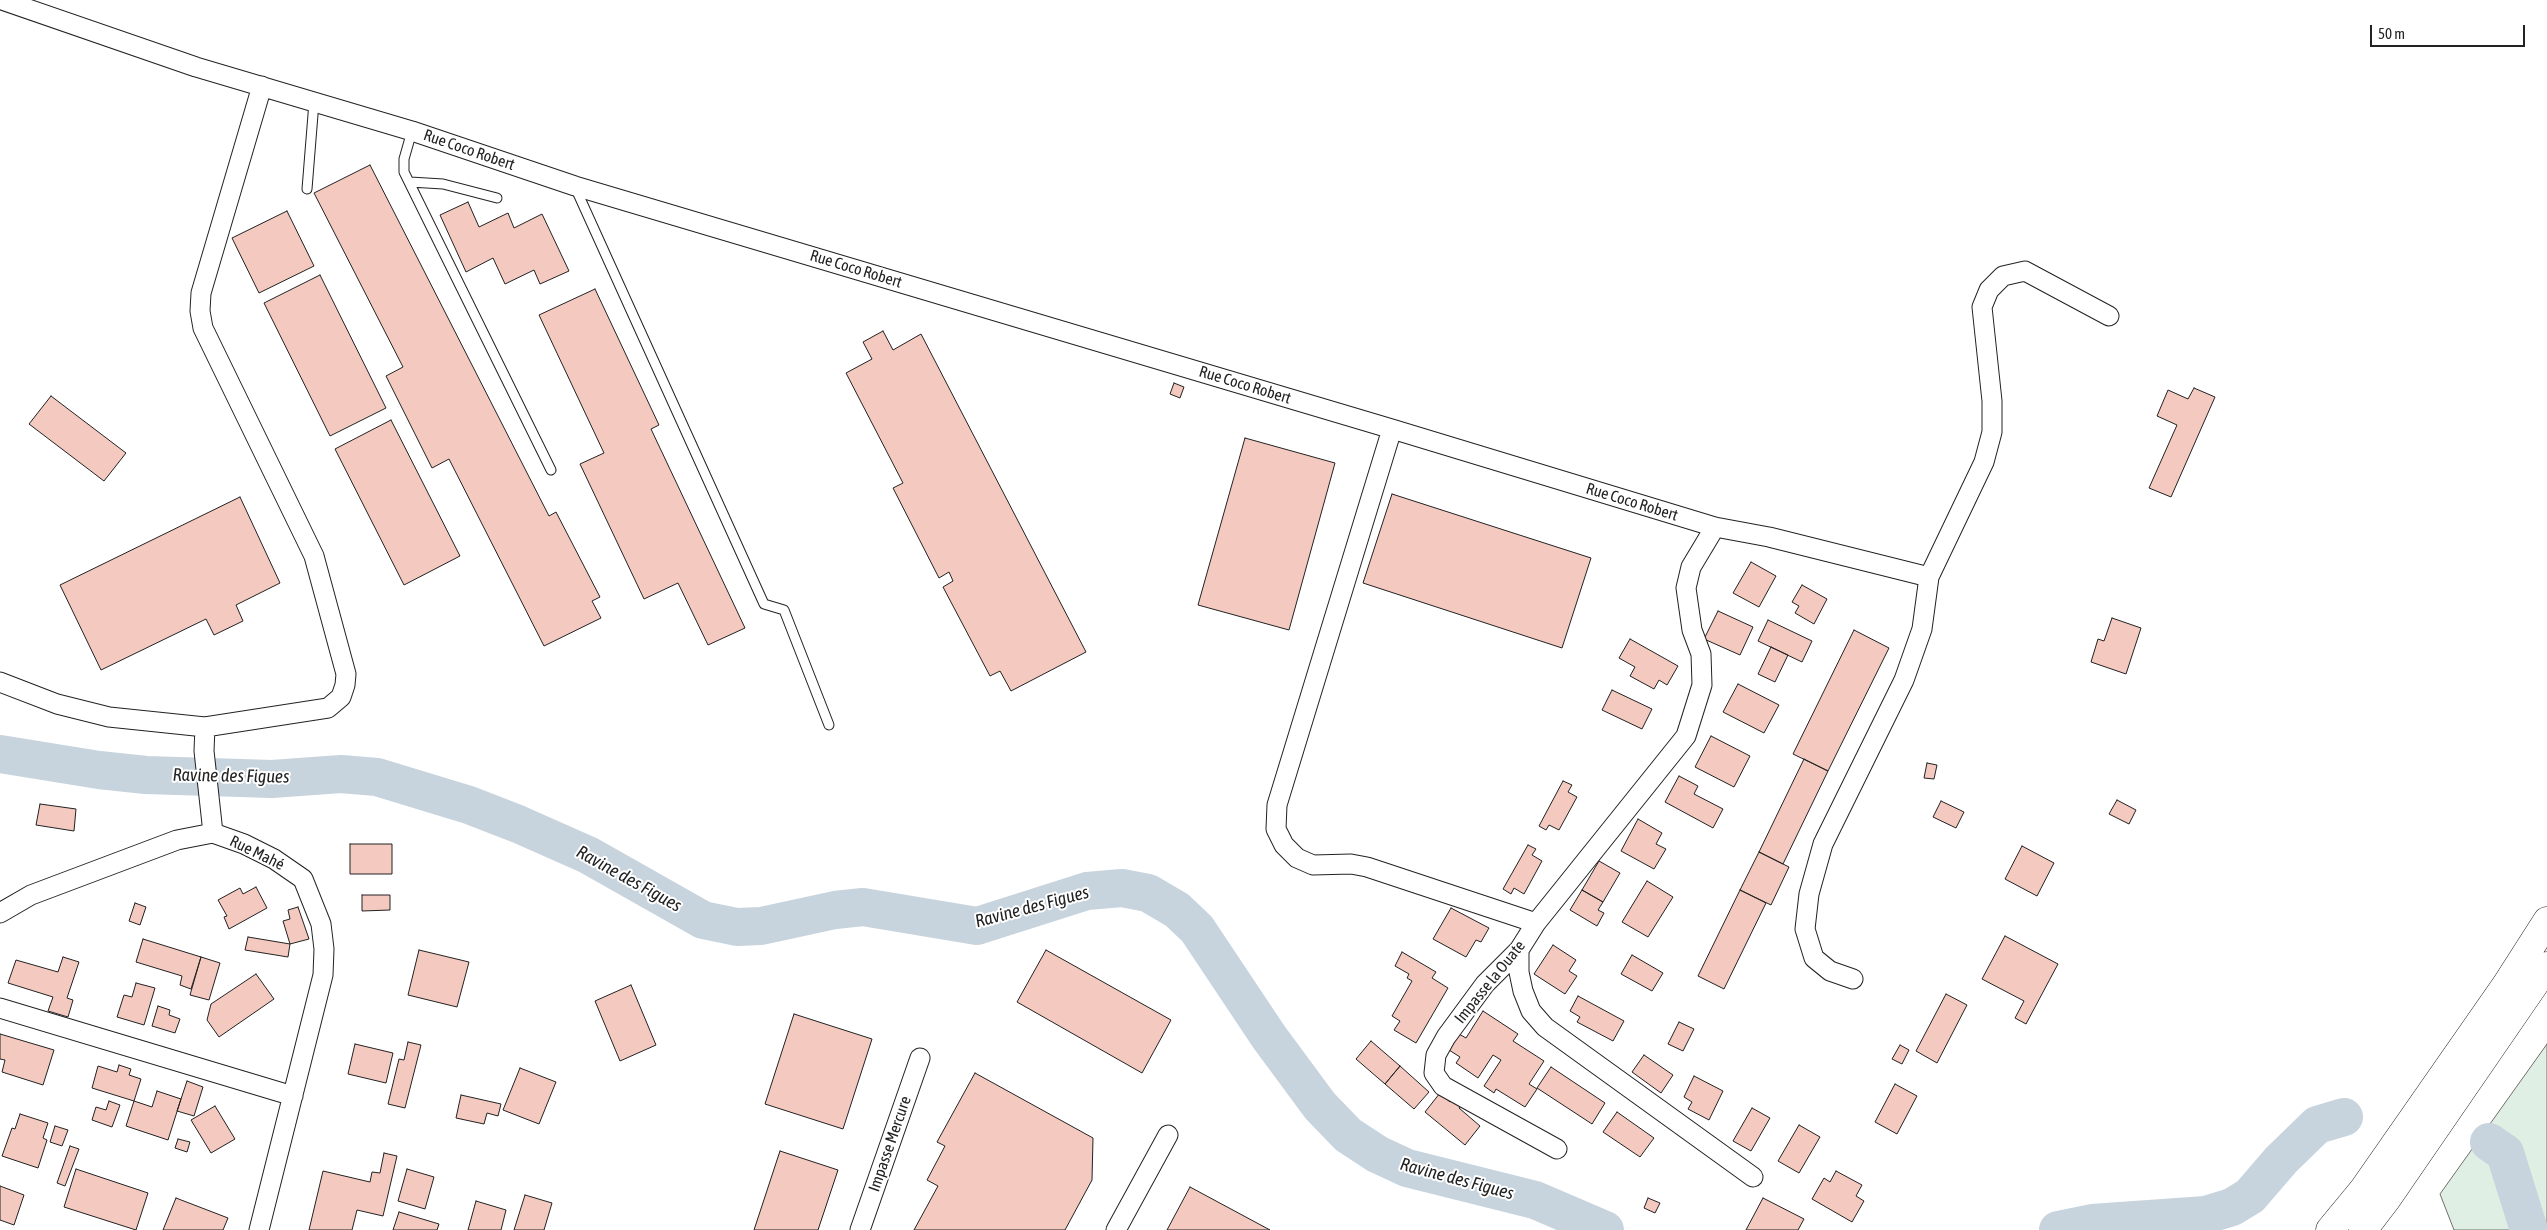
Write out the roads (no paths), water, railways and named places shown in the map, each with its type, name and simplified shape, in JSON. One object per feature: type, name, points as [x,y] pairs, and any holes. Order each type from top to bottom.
[{"type":"highway","points":[[2330,1230],[2362,1190],[2506,986],[2547,921]]},
{"type":"highway","points":[[2362,1230],[2386,1200],[2547,966]]},
{"type":"street","name":"Rue Coco Robert","points":[[2,0],[196,67],[412,131],[575,186],[1392,428],[1715,527],[1769,537],[1929,577]]},
{"type":"street","points":[[0,682],[57,704],[108,717],[204,727],[328,708],[341,697],[345,680],[314,556],[204,328],[200,311],[201,292],[262,86]]},
{"type":"street","points":[[1853,979],[1830,971],[1814,958],[1805,930],[1808,894],[1823,844],[1904,680],[1922,630],[1929,577],[1984,462],[1992,432],[1992,401],[1982,307],[1989,290],[2003,276],[2025,271],[2108,316]]},
{"type":"street","points":[[1392,428],[1277,805],[1276,829],[1284,846],[1297,858],[1312,865],[1351,864],[1367,867],[1536,923],[1686,736],[1702,686],[1701,654],[1688,612],[1686,588],[1691,567],[1715,527]]},
{"type":"street","points":[[204,727],[204,751],[213,833]]},
{"type":"street","name":"Rue Mahé","points":[[0,913],[31,895],[176,840],[213,833],[244,844],[274,859],[303,879],[320,924],[324,949],[323,975],[259,1230]]},
{"type":"street","name":"Impasse la Ouate","points":[[1536,923],[1519,950],[1485,984],[1446,1037],[1436,1055],[1434,1074],[1444,1086],[1458,1095],[1556,1149]]},
{"type":"street","points":[[1519,950],[1519,972],[1523,991],[1531,1011],[1545,1027],[1753,1177]]},
{"type":"street","points":[[0,1008],[293,1096]]},
{"type":"street","name":"Impasse Mercure","points":[[860,1230],[920,1058]]},
{"type":"street","points":[[1116,1230],[1168,1135]]},
{"type":"lane","points":[[307,189],[314,102]]},
{"type":"lane","points":[[412,131],[404,158],[404,172],[551,470]]},
{"type":"lane","points":[[410,182],[443,184],[497,198]]},
{"type":"lane","points":[[575,186],[764,604],[784,610],[829,725]]},
{"type":"waterway","name":"Ravine des Figues","points":[[0,754],[99,770],[146,775],[272,779],[341,774],[377,777],[469,805],[518,824],[588,855],[703,920],[737,927],[761,926],[835,910],[863,907],[977,926],[1087,891],[1122,888],[1148,893],[1177,910],[1197,929],[1269,1037],[1320,1106],[1348,1135],[1377,1154],[1407,1168],[1535,1200],[1605,1230]]},
{"type":"waterway","name":"Ravine des Figues","points":[[2058,1230],[2092,1223],[2206,1215],[2232,1207],[2250,1196],[2281,1160],[2317,1125],[2344,1117]]},
{"type":"waterway","name":"Ravine des Figues","points":[[2489,1142],[2505,1153],[2529,1230]]}]
